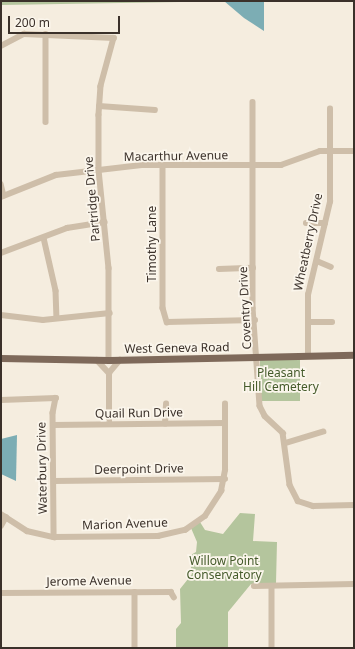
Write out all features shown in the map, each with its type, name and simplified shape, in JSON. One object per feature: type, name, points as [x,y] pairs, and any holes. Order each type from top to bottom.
[{"type":"main road","name":"West Geneva Road","points":[[1,358],[120,360],[354,355]]},
{"type":"street","name":"Partridge Drive","points":[[46,34],[114,38],[99,106],[99,170],[105,222],[110,313],[109,360]]},
{"type":"street","points":[[1,45],[18,35],[46,34],[46,122]]},
{"type":"street","name":"Coventry Drive","points":[[253,102],[253,268],[255,320],[259,357],[260,406],[265,416],[283,433],[286,443],[290,485],[298,501],[313,506],[354,505]]},
{"type":"street","points":[[99,106],[155,110]]},
{"type":"street","name":"Wheatberry Drive","points":[[308,356],[308,295],[330,199],[330,109]]},
{"type":"street","name":"Macarthur Avenue","points":[[3,196],[46,177],[99,170],[163,166],[253,166],[287,164],[315,153],[330,151],[354,151]]},
{"type":"street","name":"Timothy Lane","points":[[163,166],[163,308],[167,322],[255,320]]},
{"type":"street","points":[[1,184],[3,196]]},
{"type":"street","points":[[1,253],[44,238],[67,228],[105,222]]},
{"type":"street","points":[[306,223],[325,223]]},
{"type":"street","points":[[44,238],[56,291],[57,318]]},
{"type":"street","points":[[317,261],[331,267]]},
{"type":"street","points":[[219,268],[253,268]]},
{"type":"street","points":[[1,315],[57,318],[110,313]]},
{"type":"street","points":[[308,322],[332,322]]},
{"type":"street","points":[[97,360],[109,372]]},
{"type":"street","points":[[109,424],[109,372],[120,360]]},
{"type":"street","name":"Waterbury Drive","points":[[1,400],[56,398],[53,425],[54,537]]},
{"type":"street","points":[[165,424],[166,404]]},
{"type":"street","name":"Marion Avenue","points":[[3,516],[27,530],[54,537],[176,533],[205,516],[218,498],[225,479],[224,404]]},
{"type":"street","name":"Quail Run Drive","points":[[53,425],[225,423]]},
{"type":"street","points":[[286,443],[323,432]]},
{"type":"street","name":"Deerpoint Drive","points":[[54,481],[225,479]]},
{"type":"street","points":[[1,526],[3,516]]},
{"type":"street","points":[[254,586],[354,584]]},
{"type":"street","points":[[272,586],[272,648]]},
{"type":"street","points":[[135,592],[135,648]]},
{"type":"street","name":"Jerome Avenue","points":[[1,593],[171,592],[174,597]]},
{"type":"green space","points":[[1,1],[181,1],[181,2],[1,5]]},
{"type":"green space","name":"Pleasant Hill Cemetery","points":[[260,359],[300,359],[300,401],[260,401]]},
{"type":"green space","name":"Willow Point Conservatory","points":[[240,513],[255,514],[253,541],[277,542],[276,583],[251,584],[228,612],[228,648],[176,648],[176,629],[181,623],[180,589],[192,574],[189,556],[196,552],[197,542],[191,528],[200,522],[205,530],[223,534]]},
{"type":"water","points":[[224,1],[264,1],[264,31],[244,18]]},
{"type":"water","points":[[17,435],[16,481],[1,474],[1,439]]}]
